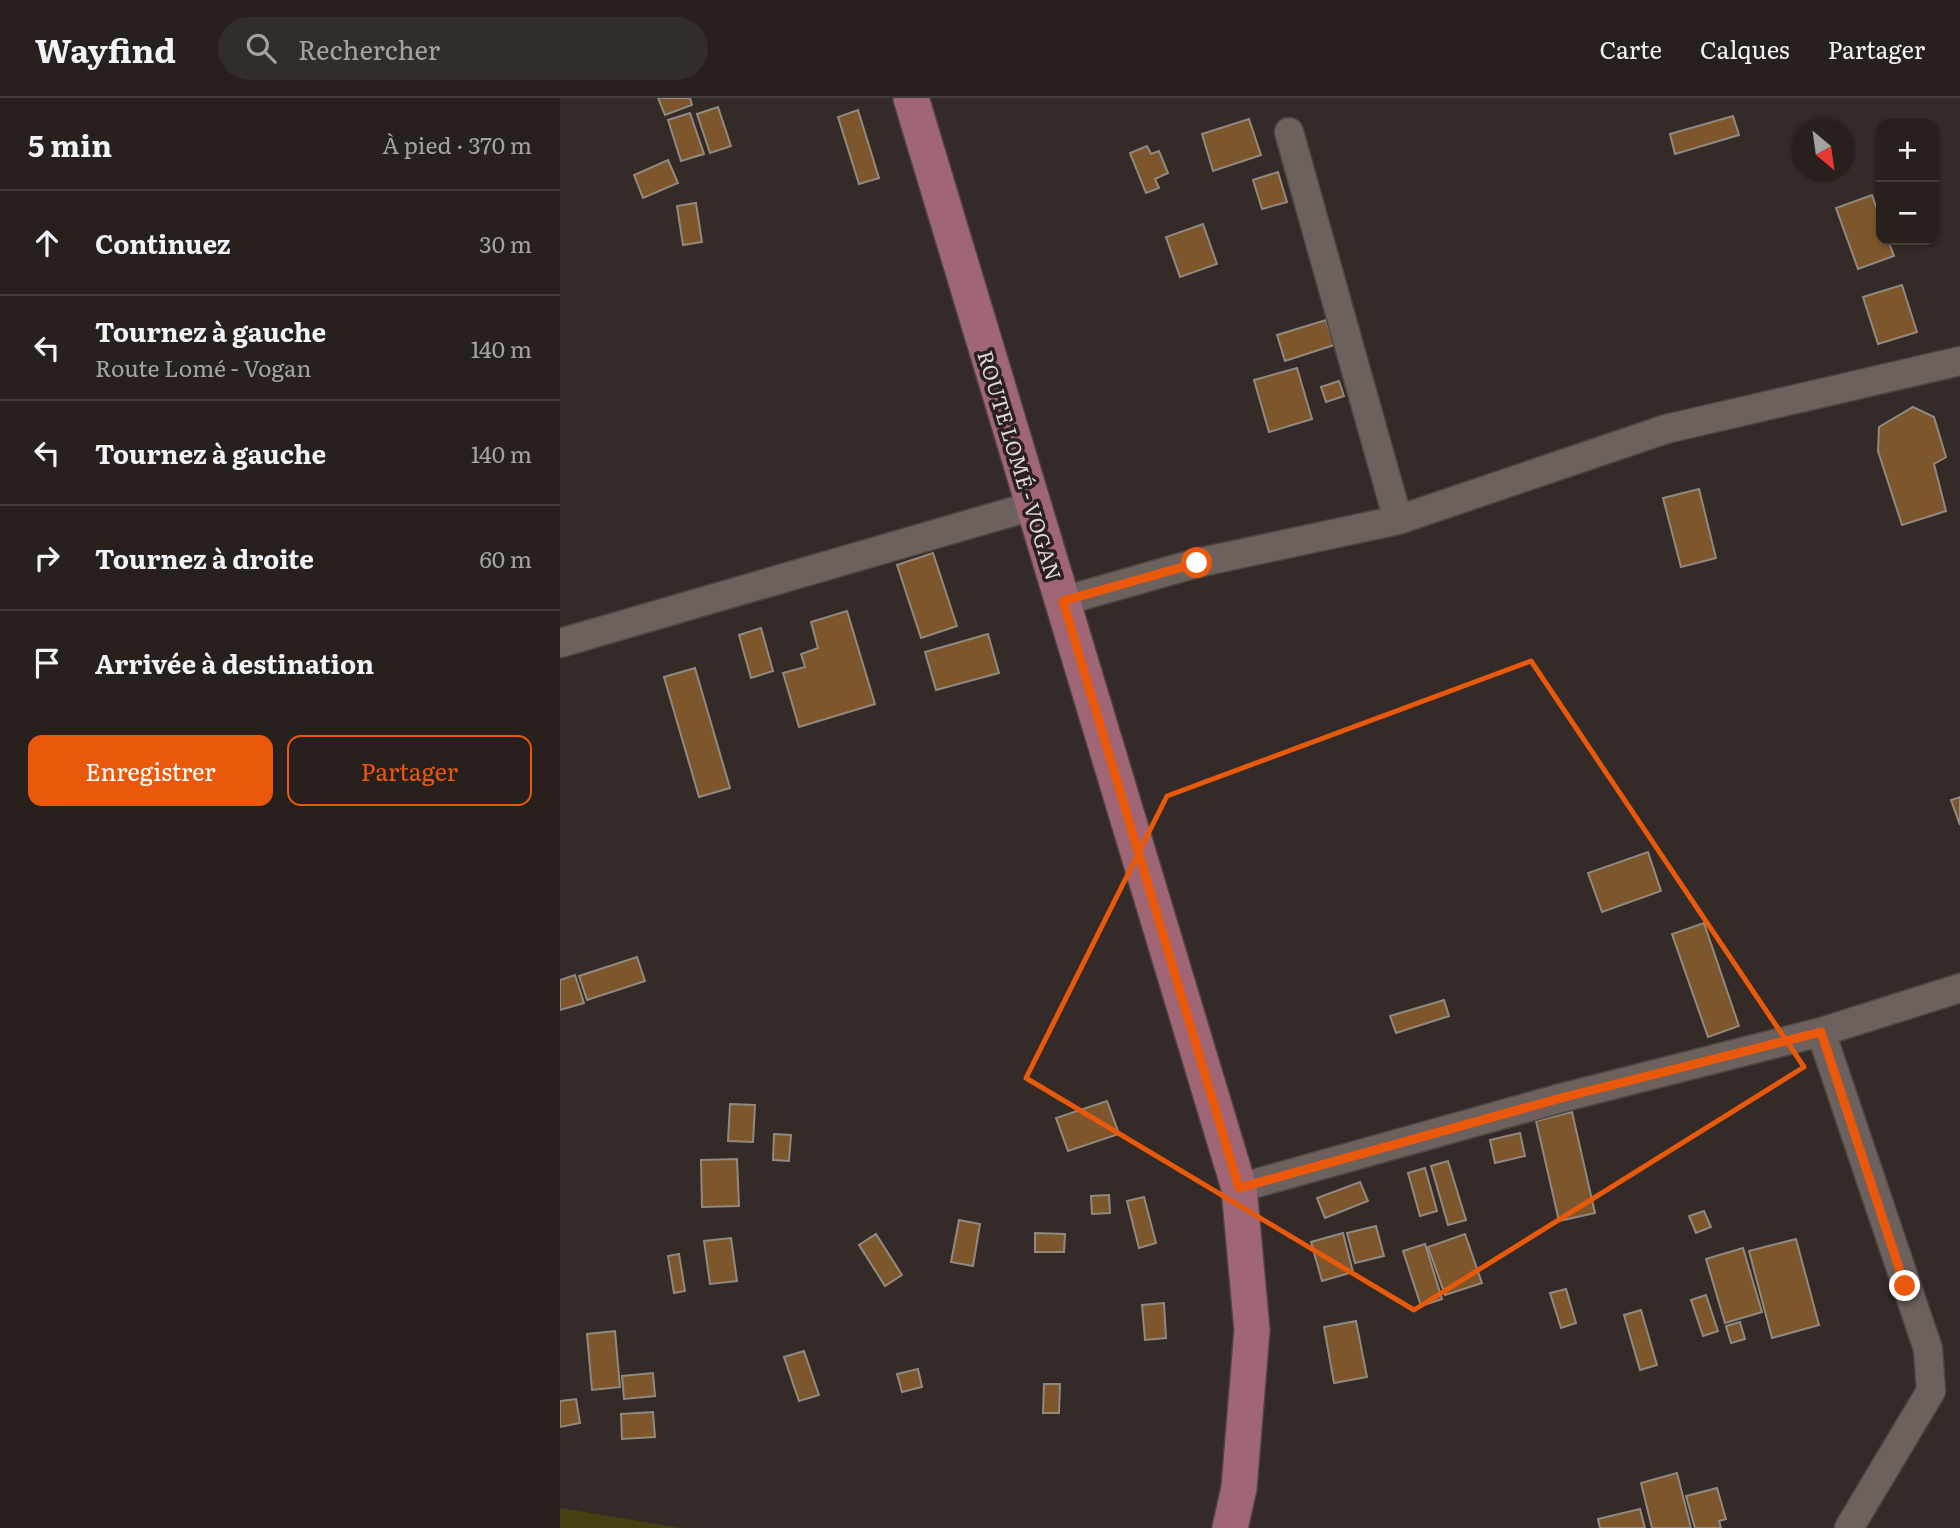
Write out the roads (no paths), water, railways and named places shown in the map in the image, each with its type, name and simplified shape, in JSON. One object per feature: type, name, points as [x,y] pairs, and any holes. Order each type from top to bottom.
[{"type":"main road","name":"ROUTE LOMÉ - VOGAN","points":[[911,98],[1239,1188],[1252,1330],[1239,1488],[1230,1528]]},
{"type":"street","points":[[1289,132],[1398,520]]},
{"type":"street","points":[[1063,601],[1197,563],[1398,520],[1665,429],[1867,385],[1960,361]]},
{"type":"street","points":[[560,643],[1032,506]]},
{"type":"street","points":[[1239,1188],[1561,1098],[1821,1032],[1960,988]]},
{"type":"street","points":[[1821,1032],[1928,1349],[1931,1391],[1849,1528]]}]
